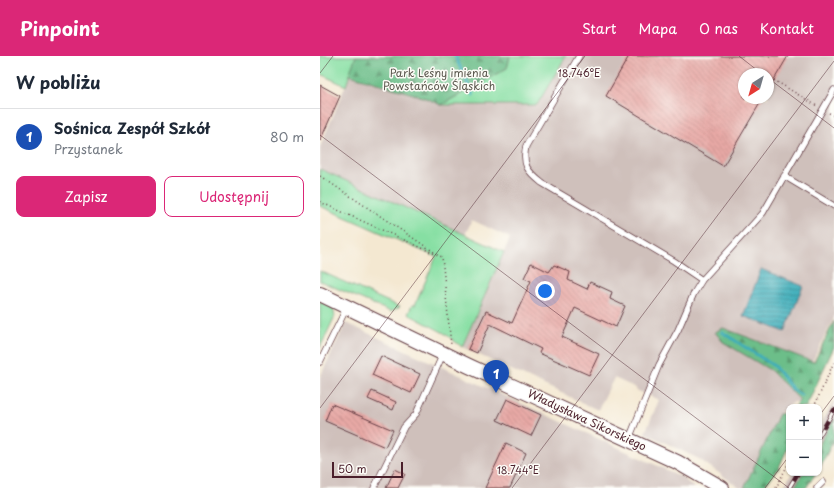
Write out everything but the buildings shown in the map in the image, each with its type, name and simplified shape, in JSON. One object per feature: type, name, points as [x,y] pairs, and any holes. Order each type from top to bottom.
[{"type":"street","name":"Władysława Sikorskiego","points":[[320,294],[447,349],[683,466],[722,488]]},
{"type":"lane","points":[[579,56],[526,146],[524,156],[530,173],[542,183],[674,261],[702,280]]},
{"type":"lane","points":[[628,440],[659,365],[702,280],[763,213],[834,90]]},
{"type":"lane","points":[[784,176],[834,206]]},
{"type":"lane","points":[[320,362],[347,307]]},
{"type":"lane","points":[[374,488],[404,427],[416,414],[447,349]]},
{"type":"lane","points":[[817,488],[824,482]]},
{"type":"path","points":[[774,80],[834,116]]},
{"type":"path","points":[[320,176],[442,257]]},
{"type":"path","points":[[320,202],[442,257]]},
{"type":"path","points":[[442,257],[447,349]]},
{"type":"path","points":[[815,404],[834,362]]},
{"type":"path","points":[[776,488],[786,468]]},
{"type":"shaded area","points":[[566,56],[834,56],[834,318],[802,382],[806,392],[799,402],[786,404],[786,408],[779,414],[744,488],[740,488],[699,459],[645,433],[659,400],[636,390],[636,388],[614,378],[598,410],[462,347],[510,238],[472,220],[465,235],[320,169],[320,147],[350,75],[423,97],[441,105],[537,105]]},
{"type":"shaded area","points":[[346,323],[682,477],[694,488],[320,488],[320,377]]},
{"type":"shaded area","points":[[834,401],[834,419],[822,440],[822,422]]},
{"type":"shaded area","points":[[790,476],[801,476],[794,488],[783,488]]},
{"type":"green space","points":[[320,56],[356,56],[346,86],[320,74]]},
{"type":"green space","name":"Park Leśny imienia Powstańców Śląskich","points":[[356,56],[510,56],[507,68],[441,105],[423,97],[350,75]]},
{"type":"green space","points":[[510,56],[566,56],[537,105],[441,105],[507,68]]},
{"type":"green space","points":[[320,169],[504,252],[462,347],[444,333],[408,314],[412,305],[415,305],[436,257],[320,206]]},
{"type":"green space","points":[[320,271],[400,307],[391,312],[320,281]]},
{"type":"green space","points":[[320,301],[333,308],[335,316],[320,348]]},
{"type":"green space","points":[[834,321],[834,347],[807,404],[797,404],[800,400],[770,370],[723,342],[715,332],[723,328],[814,362]]},
{"type":"green space","points":[[786,413],[786,452],[778,470],[763,488],[744,488],[779,414]]},
{"type":"green space","points":[[834,419],[834,440],[822,463],[822,440]]},
{"type":"green space","points":[[801,476],[814,476],[806,488],[794,488]]},
{"type":"water","points":[[761,269],[803,286],[785,332],[743,316]]},
{"type":"waterway","points":[[455,56],[473,95]]},
{"type":"waterway","points":[[722,332],[774,366],[793,390],[801,395]]},
{"type":"railway","points":[[822,431],[834,410]]},
{"type":"railway","points":[[789,488],[796,476]]},
{"type":"place","name":"Sośnica Zespół Szkół","points":[[496,393]]}]
